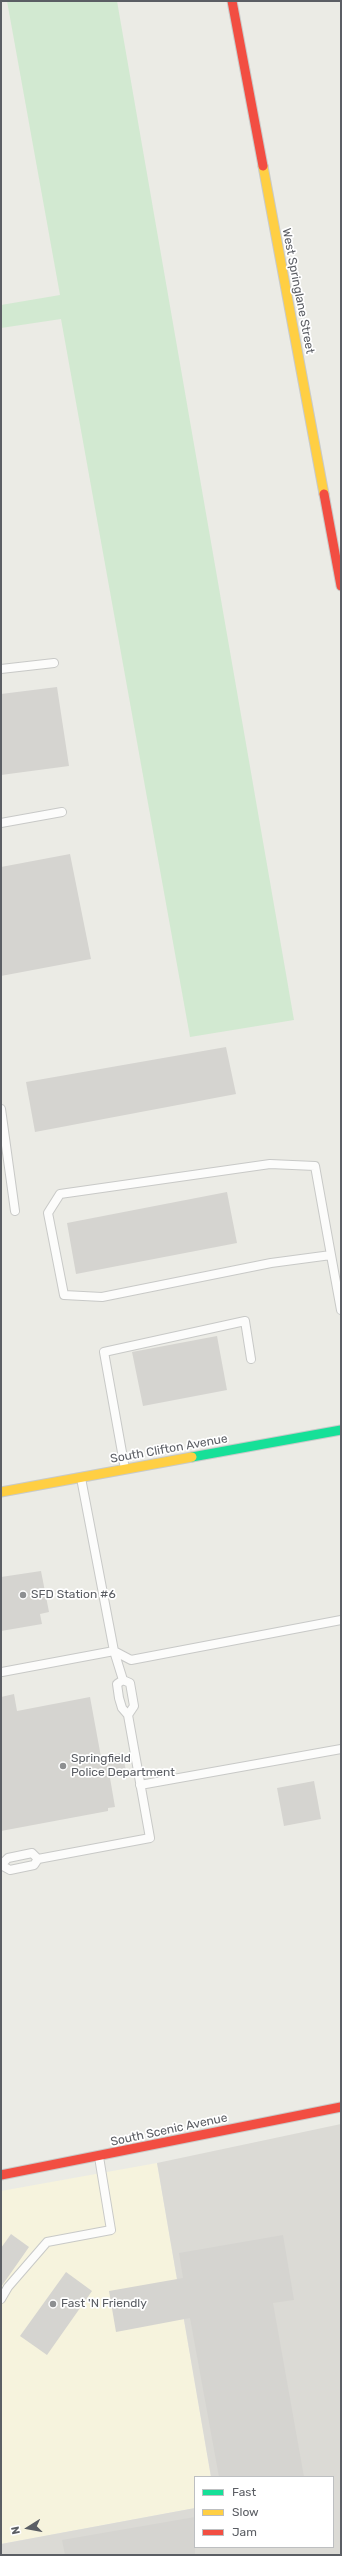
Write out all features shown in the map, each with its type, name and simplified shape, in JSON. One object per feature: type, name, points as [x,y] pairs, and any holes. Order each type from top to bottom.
[{"type":"street","name":"West Springlane Street","points":[[232,1],[341,586]]},
{"type":"street","name":"South Clifton Avenue","points":[[1,1492],[341,1430]]},
{"type":"street","name":"South Scenic Avenue","points":[[1,2175],[99,2157],[341,2107]]},
{"type":"lane","points":[[1,670],[54,663]]},
{"type":"lane","points":[[1,823],[62,812]]},
{"type":"lane","points":[[1,1109],[14,1211]]},
{"type":"lane","points":[[331,1255],[271,1263],[102,1297],[64,1295],[48,1213],[60,1194],[270,1164],[315,1166],[341,1310]]},
{"type":"lane","points":[[125,1469],[104,1352],[245,1321],[251,1359]]},
{"type":"lane","points":[[81,1478],[114,1652],[123,1680],[130,1683],[134,1706],[128,1715]]},
{"type":"lane","points":[[2,1672],[114,1652],[131,1660],[341,1620]]},
{"type":"lane","points":[[38,1859],[32,1853],[8,1858],[1,1865],[10,1870],[34,1865],[38,1859],[150,1838],[128,1715],[122,1708],[118,1691],[117,1684],[123,1680]]},
{"type":"lane","points":[[140,1785],[341,1749]]},
{"type":"lane","points":[[1,2299],[47,2242],[111,2230],[99,2157]]},
{"type":"shaded area","points":[[341,2124],[341,2555],[1,2555],[1,2544],[194,2508],[194,2548],[334,2548],[334,2476],[211,2476],[157,2163]]},
{"type":"shaded area","points":[[157,2163],[211,2476],[194,2476],[194,2508],[1,2544],[1,2191]]},
{"type":"green space","points":[[7,1],[117,1],[294,1020],[190,1037],[61,319],[1,328],[1,305],[60,295]]},
{"type":"building","points":[[57,687],[69,766],[1,775],[1,694]]},
{"type":"building","points":[[70,854],[91,959],[1,976],[1,867]]},
{"type":"building","points":[[226,1047],[236,1094],[35,1132],[26,1082]]},
{"type":"building","points":[[227,1192],[237,1243],[76,1274],[67,1223]]},
{"type":"building","points":[[217,1336],[227,1390],[143,1406],[132,1352]]},
{"type":"building","name":"SFD Station #6","points":[[41,1571],[49,1612],[40,1614],[42,1624],[1,1631],[1,1577]]},
{"type":"building","name":"Springfield Police Department","points":[[14,1694],[17,1711],[90,1697],[101,1757],[122,1753],[127,1775],[110,1778],[115,1807],[108,1808],[108,1811],[1,1831],[1,1697]]},
{"type":"building","points":[[314,1781],[321,1819],[284,1826],[277,1788]]},
{"type":"building","points":[[11,2234],[29,2247],[1,2287],[1,2248]]},
{"type":"building","points":[[283,2235],[294,2300],[273,2303],[304,2476],[219,2476],[190,2318],[116,2332],[109,2291],[183,2278],[179,2253]]},
{"type":"building","points":[[66,2272],[92,2291],[47,2355],[20,2336]]},
{"type":"building","points":[[194,2517],[195,2555],[65,2555],[62,2540]]},
{"type":"traffic: fast","points":[[192,1457],[341,1430]]},
{"type":"traffic: slow","points":[[263,166],[324,494]]},
{"type":"traffic: slow","points":[[1,1492],[192,1457]]},
{"type":"traffic: jam","points":[[232,1],[263,166]]},
{"type":"traffic: jam","points":[[324,494],[341,586]]},
{"type":"traffic: jam","points":[[1,2175],[341,2107]]},
{"type":"place","name":"SFD Station #6","points":[[23,1595]]},
{"type":"place","name":"Springfield Police Department","points":[[63,1766]]},
{"type":"place","name":"Fast 'N Friendly","points":[[53,2304]]}]
